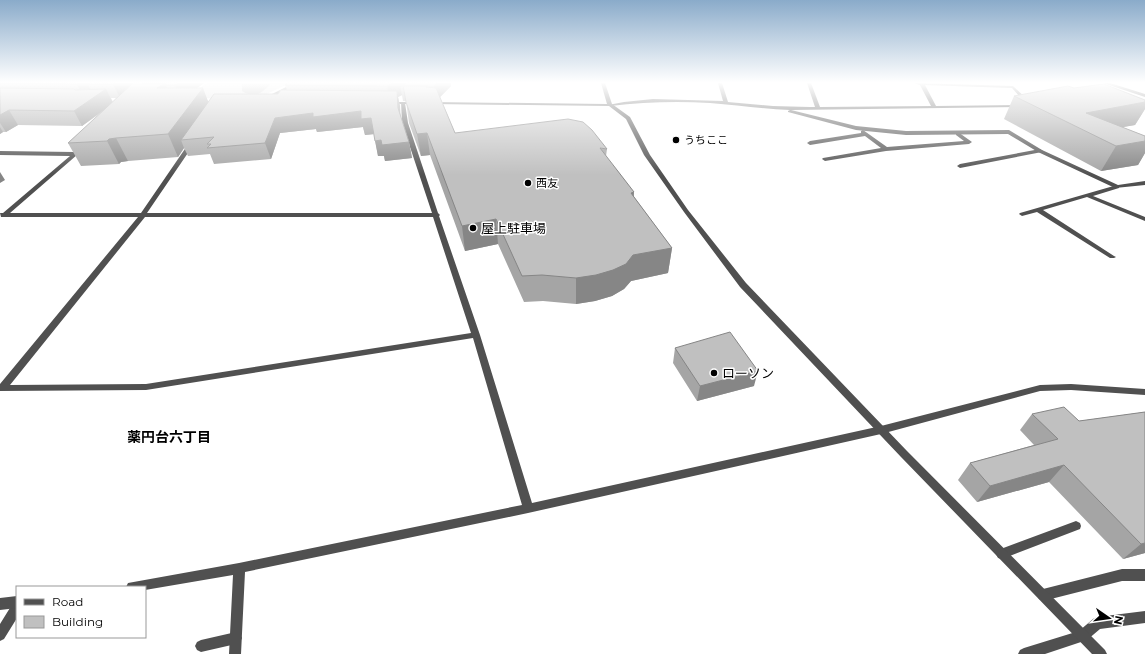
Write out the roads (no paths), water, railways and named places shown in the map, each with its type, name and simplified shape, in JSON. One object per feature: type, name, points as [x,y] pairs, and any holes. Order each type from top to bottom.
[{"type":"street","points":[[404,114],[405,123],[476,335],[528,508]]},
{"type":"street","points":[[622,114],[628,118],[647,155],[686,211],[743,285],[880,430],[1101,654]]},
{"type":"street","points":[[800,114],[856,128],[906,133],[958,134],[1009,132],[1040,151],[1117,187]]},
{"type":"street","points":[[856,128],[886,149]]},
{"type":"street","points":[[810,143],[866,134]]},
{"type":"street","points":[[825,159],[886,149],[969,142],[958,134]]},
{"type":"street","points":[[1,388],[142,216],[195,138]]},
{"type":"street","points":[[1,217],[86,145]]},
{"type":"street","points":[[960,166],[1040,151]]},
{"type":"street","points":[[0,153],[75,154]]},
{"type":"street","points":[[1022,214],[1117,187],[1145,183]]},
{"type":"street","points":[[1089,196],[1145,219]]},
{"type":"street","points":[[1038,210],[1112,257]]},
{"type":"street","points":[[1,217],[437,215]]},
{"type":"street","points":[[1,388],[146,387],[476,335]]},
{"type":"street","points":[[138,586],[239,568],[528,508],[880,430],[1040,388],[1071,387],[1145,392]]},
{"type":"street","points":[[1002,554],[1076,526]]},
{"type":"street","points":[[235,654],[239,568]]},
{"type":"street","points":[[1043,595],[1122,575],[1145,575]]},
{"type":"street","points":[[0,604],[16,602]]},
{"type":"street","points":[[0,635],[16,609]]},
{"type":"street","points":[[1024,654],[1083,636],[1097,623],[1145,617]]},
{"type":"street","points":[[201,646],[236,638]]},
{"type":"place","name":"うちここ","points":[[676,140]]},
{"type":"place","name":"西友","points":[[528,183]]},
{"type":"place","name":"屋上駐車場","points":[[473,228]]},
{"type":"place","name":"ローソン","points":[[714,373]]},
{"type":"district","name":"薬円台六丁目","points":[[169,437]]}]
